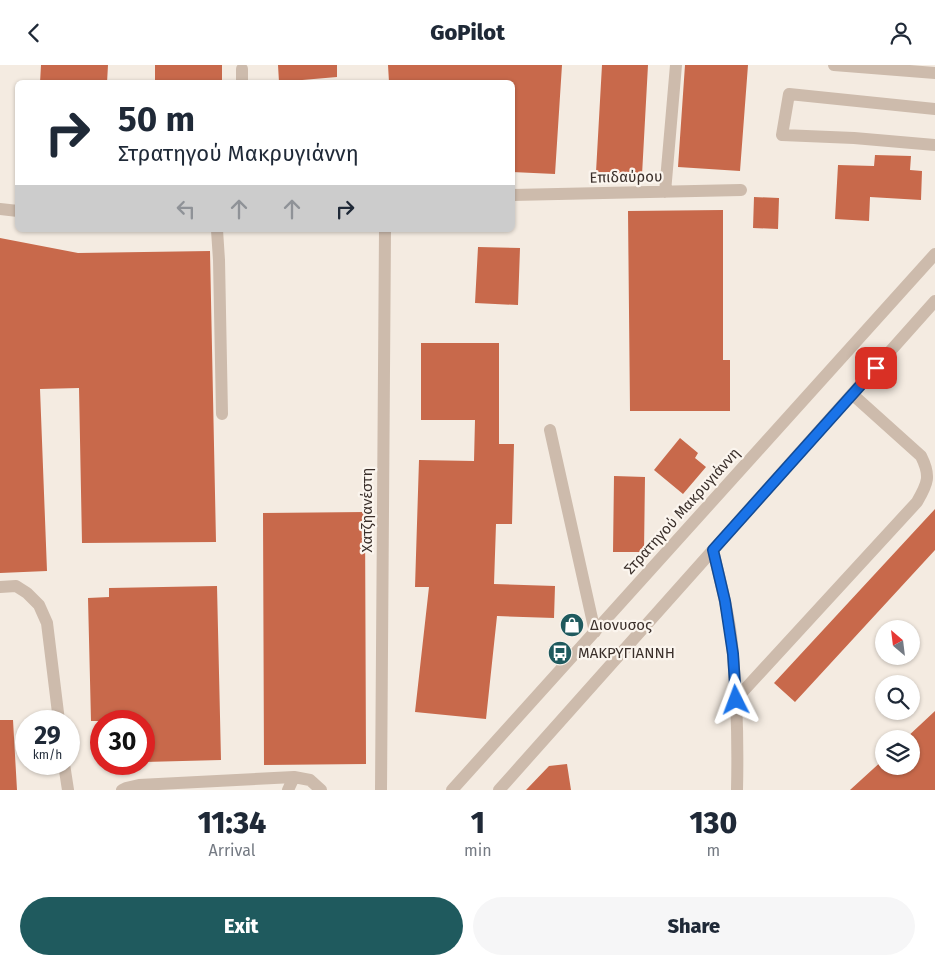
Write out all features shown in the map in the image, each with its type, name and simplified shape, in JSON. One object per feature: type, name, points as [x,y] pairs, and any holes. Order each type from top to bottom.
[{"type":"street","points":[[665,192],[676,65]]},
{"type":"street","points":[[834,65],[935,73]]},
{"type":"street","points":[[242,69],[242,80]]},
{"type":"street","points":[[935,109],[789,94],[782,135],[854,138],[935,145]]},
{"type":"street","name":"Επιδαύρου","points":[[515,195],[741,190]]},
{"type":"street","points":[[0,209],[15,211]]},
{"type":"street","points":[[218,232],[222,415]]},
{"type":"street","name":"Χατζηανέστη","points":[[382,790],[385,232]]},
{"type":"street","name":"Στρατηγού Μακρυγιάννη","points":[[452,790],[935,253]]},
{"type":"street","points":[[499,790],[935,301]]},
{"type":"street","points":[[736,700],[917,502],[924,489],[928,478],[921,456],[852,394]]},
{"type":"street","points":[[550,430],[595,632]]},
{"type":"street","points":[[713,550],[725,601],[733,654],[736,700],[737,790]]},
{"type":"street","points":[[0,587],[16,586],[27,593],[39,605],[47,623],[58,710]]},
{"type":"street","points":[[66,775],[68,790]]},
{"type":"street","points":[[122,790],[139,785],[294,777],[310,780],[321,790]]},
{"type":"street","points":[[288,790],[294,777]]},
{"type":"building","points":[[41,65],[108,65],[107,80],[40,80]]},
{"type":"building","points":[[155,65],[222,65],[222,80],[155,80]]},
{"type":"building","points":[[278,65],[337,65],[337,77],[279,80]]},
{"type":"building","points":[[388,65],[562,65],[555,174],[515,172],[515,80],[389,80]]},
{"type":"building","points":[[602,65],[648,65],[642,175],[596,172]]},
{"type":"building","points":[[685,65],[748,65],[740,171],[678,167]]},
{"type":"building","points":[[875,155],[911,156],[910,170],[922,171],[921,200],[870,197],[869,221],[835,219],[838,165],[874,166]]},
{"type":"building","points":[[754,197],[779,198],[778,229],[753,228]]},
{"type":"building","points":[[723,210],[723,360],[730,360],[730,411],[630,411],[628,211]]},
{"type":"building","points":[[0,238],[78,253],[210,251],[216,542],[82,543],[79,388],[40,389],[47,571],[0,573]]},
{"type":"building","points":[[478,247],[520,248],[518,305],[475,303]]},
{"type":"building","points":[[421,343],[499,343],[499,444],[514,444],[512,524],[496,524],[494,584],[555,586],[554,618],[497,616],[486,719],[415,712],[429,587],[415,587],[419,460],[474,461],[475,420],[421,420]]},
{"type":"building","points":[[680,438],[698,453],[695,458],[706,467],[683,494],[654,470]]},
{"type":"building","points":[[614,476],[645,477],[644,552],[613,552]]},
{"type":"building","points":[[935,509],[935,550],[795,702],[774,683]]},
{"type":"building","points":[[365,512],[366,764],[264,765],[263,513]]},
{"type":"building","points":[[217,586],[221,760],[155,762],[155,710],[91,710],[88,598],[109,597],[109,588]]},
{"type":"building","points":[[935,711],[935,790],[850,790],[875,767],[875,775],[920,775],[920,730],[915,730]]},
{"type":"building","points":[[0,720],[13,720],[17,790],[0,790]]},
{"type":"building","points":[[567,764],[571,790],[526,790],[549,766]]},
{"type":"place","name":"Διονυσος","points":[[572,625]]},
{"type":"place","name":"ΜΑΚΡΥΓΙΑΝΝΗ","points":[[560,653]]},
{"type":"route","points":[[736,700],[733,654],[725,601],[713,550],[876,368]]}]
